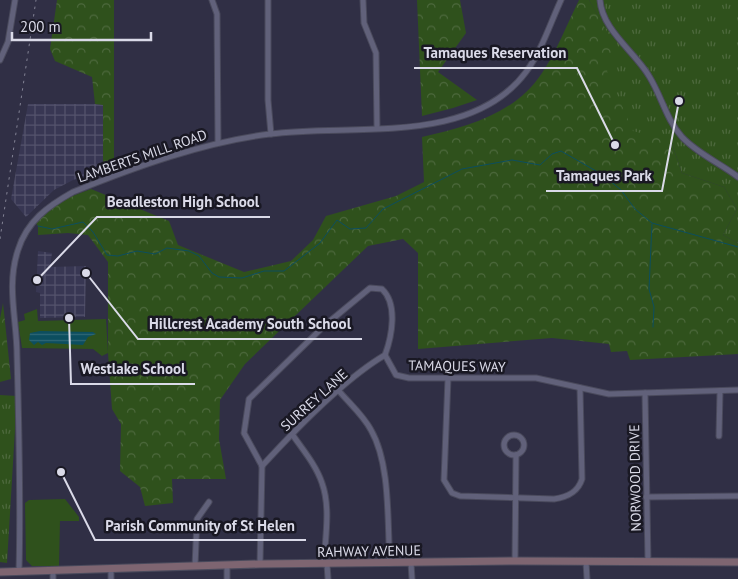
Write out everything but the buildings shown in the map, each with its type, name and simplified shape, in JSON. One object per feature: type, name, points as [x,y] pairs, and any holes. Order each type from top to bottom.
[{"type":"street","points":[[0,60],[6,46],[15,0]]},
{"type":"street","points":[[212,0],[217,14],[218,143]]},
{"type":"street","points":[[268,0],[268,100],[271,134]]},
{"type":"street","points":[[363,0],[364,23],[376,53],[377,128]]},
{"type":"street","name":"LAMBERTS MILL ROAD","points":[[19,572],[20,504],[17,353],[12,284],[17,253],[25,233],[46,208],[74,192],[218,143],[271,134],[377,128],[450,120],[471,114],[501,97],[525,73],[536,58],[561,0]]},
{"type":"street","points":[[600,0],[604,16],[649,76],[674,128],[692,146],[738,178]]},
{"type":"street","points":[[0,44],[6,46]]},
{"type":"street","points":[[260,564],[262,466],[244,433],[248,399],[324,326],[370,288],[382,289],[387,294],[391,309],[390,333],[385,355]]},
{"type":"street","name":"TAMAQUES WAY","points":[[385,355],[396,375],[409,378],[536,378],[609,394],[738,390]]},
{"type":"street","name":"SURREY LANE","points":[[262,466],[292,434],[339,391],[385,355]]},
{"type":"street","points":[[448,378],[444,480],[447,488],[460,496],[554,499],[565,497],[580,487],[582,479],[580,388]]},
{"type":"street","points":[[339,391],[372,431],[380,453],[385,483],[390,563]]},
{"type":"street","points":[[719,436],[720,391]]},
{"type":"street","name":"NORWOOD DRIVE","points":[[645,393],[648,562]]},
{"type":"street","points":[[292,434],[312,463],[322,483],[327,504],[326,564],[328,579]]},
{"type":"street","points":[[511,435],[519,436],[524,443],[523,450],[516,455],[507,453],[504,447],[506,438],[511,435]]},
{"type":"street","points":[[515,561],[516,455]]},
{"type":"street","points":[[646,497],[738,496]]},
{"type":"street","points":[[195,566],[197,519],[209,502]]},
{"type":"street","name":"RAHWAY AVENUE","points":[[0,572],[260,564],[515,561],[738,562]]},
{"type":"street","points":[[586,562],[587,579]]},
{"type":"street","points":[[411,563],[412,579]]},
{"type":"street","points":[[227,565],[227,579]]},
{"type":"street","points":[[111,569],[111,579]]},
{"type":"street","points":[[53,570],[53,579]]},
{"type":"shaded area","points":[[28,104],[103,104],[103,171],[73,180],[54,190],[26,217],[11,199]]},
{"type":"shaded area","points":[[38,251],[52,253],[50,267],[86,266],[85,317],[40,318],[40,293],[36,292]]},
{"type":"green space","points":[[57,0],[114,0],[114,167],[103,171],[103,105],[95,104],[92,77],[55,61],[50,49]]},
{"type":"green space","points":[[417,0],[460,0],[466,33],[438,72],[477,100],[422,116]]},
{"type":"green space","points":[[579,0],[589,0],[671,141],[682,173],[724,187],[737,209],[723,235],[738,243],[738,354],[630,360],[627,351],[611,352],[609,344],[552,338],[418,349],[418,253],[403,239],[368,246],[245,364],[220,400],[219,439],[226,479],[172,479],[173,503],[145,506],[140,487],[120,471],[121,424],[112,409],[108,353],[108,262],[88,235],[68,233],[38,235],[38,226],[34,221],[51,204],[91,189],[169,221],[178,245],[244,272],[291,261],[313,240],[326,216],[396,196],[424,182],[422,137],[456,129],[489,117],[518,99],[531,87],[547,65]]},
{"type":"green space","points":[[589,0],[738,0],[738,243],[723,235],[737,209],[724,187],[682,173],[671,141],[633,131],[607,71],[618,51]]},
{"type":"green space","points":[[3,303],[11,379],[0,382],[0,319]]},
{"type":"green space","points":[[37,309],[38,321],[106,319],[108,353],[102,356],[93,349],[22,348],[18,322],[25,320],[24,314]]},
{"type":"green space","points":[[0,395],[17,396],[7,563],[0,562]]},
{"type":"green space","points":[[65,499],[79,517],[79,521],[60,521],[59,566],[32,566],[26,560],[25,503],[29,500]]},
{"type":"water","points":[[40,331],[93,332],[96,334],[88,337],[83,345],[46,343],[42,345],[38,342],[34,345],[29,340],[30,333]]},
{"type":"waterway","points":[[38,226],[52,229],[83,222],[93,232],[107,255],[118,256],[137,251],[155,254],[167,248],[189,251],[199,256],[212,273],[219,277],[242,278],[264,271],[284,271],[320,243],[337,220],[350,229],[366,228],[383,209],[462,169],[512,160],[540,165],[552,154],[561,151],[603,175],[621,190],[635,209],[652,223],[738,247]]},
{"type":"waterway","points":[[652,224],[649,289],[654,307],[653,327]]},
{"type":"railway","points":[[0,239],[36,0]]},
{"type":"place","name":"Tamaques Park","points":[[679,101]]},
{"type":"place","name":"Tamaques Reservation","points":[[615,145]]},
{"type":"place","name":"Hillcrest Academy South School","points":[[86,273]]},
{"type":"place","name":"Beadleston High School","points":[[37,280]]},
{"type":"place","name":"Westlake School","points":[[69,318]]},
{"type":"place","name":"Parish Community of St Helen","points":[[61,472]]}]
